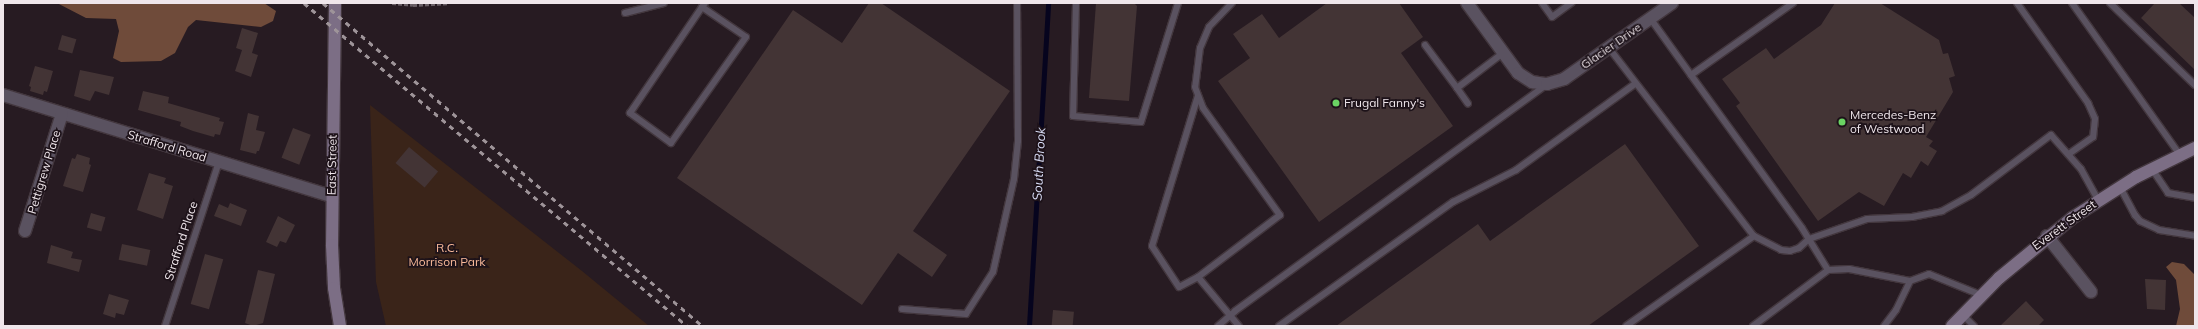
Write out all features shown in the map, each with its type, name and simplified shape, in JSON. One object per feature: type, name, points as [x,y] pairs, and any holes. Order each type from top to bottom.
[{"type":"main road","name":"East Street","points":[[335,3],[332,196],[334,288],[340,326]]},
{"type":"main road","name":"Everett Street","points":[[1952,326],[1981,295],[2047,236],[2098,200],[2152,169],[2195,148]]},
{"type":"street","points":[[1467,3],[1503,53],[1524,78],[1547,84]]},
{"type":"street","name":"Glacier Drive","points":[[1547,84],[1564,80],[1672,3]]},
{"type":"street","name":"Strafford Road","points":[[3,95],[332,196]]},
{"type":"street","name":"Pettigrew Place","points":[[25,231],[62,114]]},
{"type":"street","points":[[2047,236],[2091,292]]},
{"type":"lane","points":[[625,13],[664,3]]},
{"type":"lane","points":[[902,309],[966,314],[993,272],[1014,179],[1018,141],[1017,3]]},
{"type":"lane","points":[[1076,3],[1073,116],[1141,122],[1178,3]]},
{"type":"lane","points":[[1198,96],[1152,246],[1178,287],[1198,277],[1280,215],[1203,108],[1195,87],[1200,48],[1210,27],[1232,3]]},
{"type":"lane","points":[[1542,3],[1552,17],[1571,3]]},
{"type":"lane","points":[[1691,75],[1793,3]]},
{"type":"lane","points":[[2017,3],[2088,102],[2095,119],[2093,137],[2069,154]]},
{"type":"lane","points":[[2072,3],[2180,155]]},
{"type":"lane","points":[[2110,3],[2195,85]]},
{"type":"lane","points":[[703,5],[746,37],[671,143],[630,113],[703,5]]},
{"type":"lane","points":[[1650,18],[1809,239],[1828,270]]},
{"type":"lane","points":[[1425,45],[1468,104]]},
{"type":"lane","points":[[1609,48],[1635,84],[1754,236],[1781,250],[1790,251],[1799,248],[1809,239],[1867,219],[1912,218],[1942,211],[1971,195],[2051,135],[2081,169],[2098,200]]},
{"type":"lane","points":[[1457,88],[1503,53]]},
{"type":"lane","points":[[1218,326],[1231,314],[1547,84]]},
{"type":"lane","points":[[1279,326],[1453,202],[1516,170],[1635,84]]},
{"type":"lane","name":"Strafford Place","points":[[165,326],[219,162]]},
{"type":"lane","points":[[2152,169],[2168,193],[2195,198]]},
{"type":"lane","points":[[2120,187],[2134,215],[2140,221],[2159,230],[2195,236]]},
{"type":"lane","points":[[1626,326],[1754,236]]},
{"type":"lane","points":[[1753,326],[1828,270],[1849,269],[1910,281],[1929,274],[1981,295]]},
{"type":"lane","points":[[1198,277],[1231,314],[1239,326]]},
{"type":"lane","points":[[1884,326],[1896,310],[1910,281]]},
{"type":"lane","points":[[1962,314],[1974,326]]},
{"type":"path","points":[[392,3],[412,5],[448,3]]},
{"type":"green space","name":"R.C. Morrison Park","points":[[370,105],[582,271],[649,326],[386,326],[376,282]]},
{"type":"shaded area","points":[[57,3],[264,3],[276,11],[273,21],[261,27],[196,20],[188,27],[175,53],[161,61],[121,62],[113,58],[119,31],[116,19],[86,18]]},
{"type":"shaded area","points":[[2172,262],[2184,264],[2195,275],[2195,326],[2176,326],[2180,309],[2176,280],[2166,267]]},
{"type":"building","points":[[869,3],[881,3],[1010,91],[913,231],[947,255],[932,277],[898,253],[862,305],[677,178],[793,10],[842,43]]},
{"type":"building","points":[[1096,3],[1134,3],[1137,6],[1129,101],[1089,98]]},
{"type":"building","name":"Frugal Fanny's","points":[[1327,3],[1399,3],[1423,37],[1401,53],[1453,126],[1319,222],[1218,81],[1250,58],[1233,34],[1262,14],[1279,38]]},
{"type":"building","name":"Mercedes-Benz of Westwood","points":[[1835,3],[1880,3],[1939,40],[1943,54],[1948,53],[1955,76],[1949,78],[1953,92],[1926,137],[1933,141],[1929,146],[1937,151],[1928,166],[1921,161],[1911,178],[1903,173],[1884,206],[1859,192],[1818,221],[1736,106],[1740,103],[1722,79],[1766,48],[1774,59],[1821,25]]},
{"type":"building","points":[[2155,3],[2179,3],[2195,18],[2195,70],[2141,18]]},
{"type":"building","points":[[242,28],[258,33],[252,53],[258,55],[251,77],[235,71],[242,50],[236,48]]},
{"type":"building","points":[[62,35],[76,39],[72,54],[58,49]]},
{"type":"building","points":[[35,66],[53,71],[47,92],[44,91],[43,95],[30,91],[31,87],[29,86]]},
{"type":"building","points":[[80,70],[114,77],[109,95],[95,91],[90,101],[74,96]]},
{"type":"building","points":[[143,91],[169,97],[168,103],[220,118],[219,121],[224,122],[220,135],[215,134],[214,137],[193,131],[180,126],[181,122],[138,110]]},
{"type":"building","points":[[248,113],[259,116],[256,130],[265,132],[259,151],[257,151],[256,154],[240,150]]},
{"type":"building","points":[[293,128],[311,135],[299,165],[282,158]]},
{"type":"building","points":[[1625,144],[1699,246],[1588,326],[1336,326],[1478,224],[1490,241]]},
{"type":"building","points":[[409,147],[438,171],[425,188],[396,163]]},
{"type":"building","points":[[77,154],[90,158],[89,164],[91,165],[83,192],[63,186],[72,158],[75,159]]},
{"type":"building","points":[[149,173],[166,178],[164,183],[173,186],[163,219],[137,210]]},
{"type":"building","points":[[230,203],[247,210],[241,226],[214,216],[219,204],[228,208]]},
{"type":"building","points":[[91,213],[105,217],[101,232],[87,227]]},
{"type":"building","points":[[278,216],[295,225],[286,243],[280,241],[277,247],[266,242]]},
{"type":"building","points":[[122,244],[150,250],[147,266],[119,260]]},
{"type":"building","points":[[51,245],[73,252],[71,258],[82,260],[79,272],[47,263]]},
{"type":"building","points":[[205,254],[223,259],[209,309],[191,304]]},
{"type":"building","points":[[258,270],[275,274],[263,323],[253,326],[245,323]]},
{"type":"building","points":[[2145,279],[2166,280],[2165,310],[2147,309]]},
{"type":"building","points":[[109,294],[129,300],[124,315],[116,313],[115,318],[103,314]]},
{"type":"building","points":[[2026,301],[2044,320],[2038,326],[2000,326]]},
{"type":"building","points":[[1053,310],[1074,312],[1073,326],[1052,326]]},
{"type":"waterway","name":"South Brook","points":[[1029,326],[1048,3]]},
{"type":"railway","points":[[304,3],[687,326]]},
{"type":"railway","points":[[323,3],[703,326]]},
{"type":"place","name":"Frugal Fanny's","points":[[1336,103]]},
{"type":"place","name":"Mercedes-Benz of Westwood","points":[[1842,122]]}]
